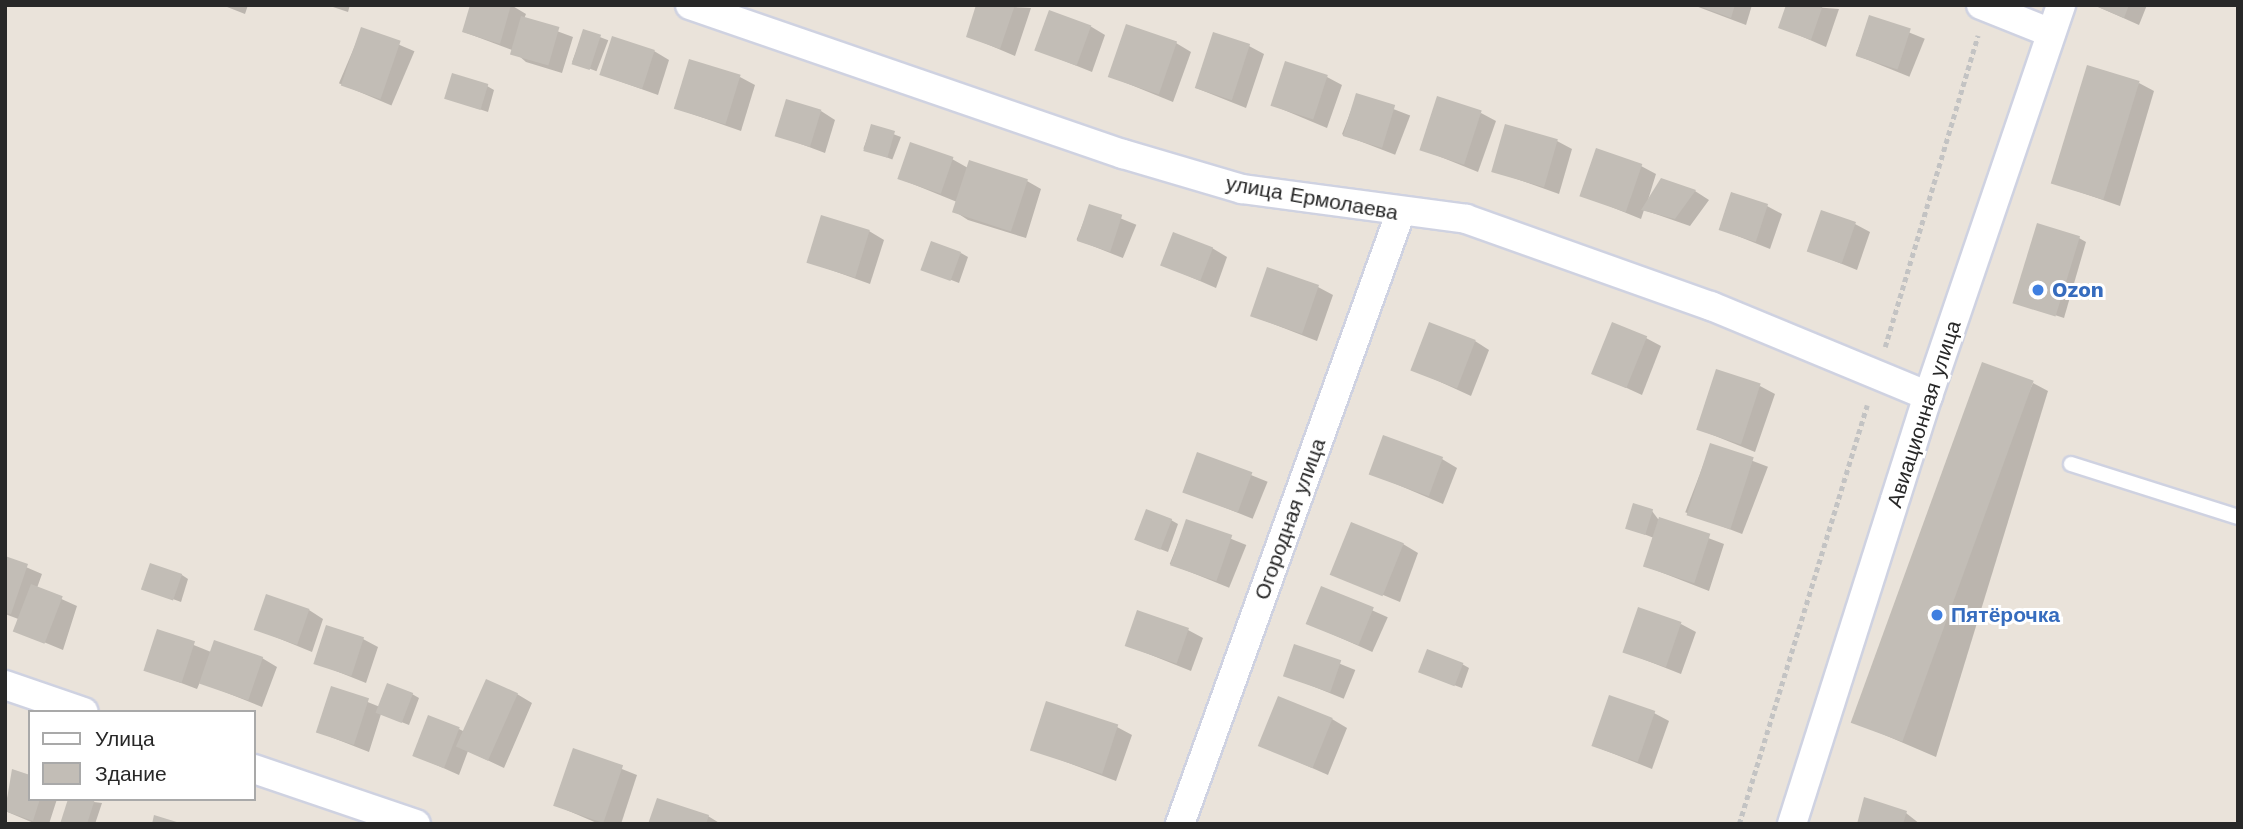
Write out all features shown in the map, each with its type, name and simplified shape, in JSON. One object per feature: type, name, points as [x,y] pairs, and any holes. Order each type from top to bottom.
[{"type":"street","name":"улица Ермолаева","points":[[690,5],[1123,154],[1242,190],[1400,214],[1466,219],[1711,306],[1928,396]]},
{"type":"street","name":"Авиационная улица","points":[[1792,824],[1928,396],[2061,5]]},
{"type":"street","points":[[1984,6],[2051,33]]},
{"type":"street","name":"Огородная улица","points":[[1180,824],[1400,214]]},
{"type":"street","points":[[5,685],[78,710]]},
{"type":"street","points":[[256,770],[416,824]]},
{"type":"lane","points":[[2071,464],[2238,517]]},
{"type":"path","points":[[1739,824],[1877,375],[1984,6]]},
{"type":"building","points":[[470,5],[511,5],[500,44],[462,32]]},
{"type":"building","points":[[976,5],[1015,5],[1000,49],[966,37]]},
{"type":"building","points":[[1696,5],[1735,5],[1731,18]]},
{"type":"building","points":[[1786,5],[1823,5],[1811,40],[1778,28]]},
{"type":"building","points":[[2093,5],[2129,5],[2124,18]]},
{"type":"building","points":[[1049,10],[1091,25],[1077,66],[1034,50]]},
{"type":"building","points":[[1869,15],[1911,29],[1898,69],[1856,56]]},
{"type":"building","points":[[521,16],[559,27],[548,65],[510,54]]},
{"type":"building","points":[[1126,24],[1177,42],[1159,95],[1108,77]]},
{"type":"building","points":[[361,27],[401,41],[381,99],[341,86]]},
{"type":"building","points":[[583,29],[601,35],[590,70],[572,64]]},
{"type":"building","points":[[1213,32],[1250,44],[1232,100],[1195,88]]},
{"type":"building","points":[[612,36],[655,50],[642,89],[599,75]]},
{"type":"building","points":[[689,59],[741,75],[725,125],[674,109]]},
{"type":"building","points":[[1285,61],[1328,75],[1313,120],[1270,106]]},
{"type":"building","points":[[2087,65],[2140,81],[2103,200],[2051,184]]},
{"type":"building","points":[[452,73],[488,84],[480,110],[444,99]]},
{"type":"building","points":[[1356,93],[1395,105],[1382,148],[1343,136]]},
{"type":"building","points":[[1437,96],[1482,111],[1464,165],[1419,150]]},
{"type":"building","points":[[786,99],[821,110],[810,147],[775,136]]},
{"type":"building","points":[[871,124],[895,131],[887,158],[863,151]]},
{"type":"building","points":[[1505,124],[1558,139],[1544,187],[1491,172]]},
{"type":"building","points":[[910,142],[953,157],[941,194],[897,179]]},
{"type":"building","points":[[1596,148],[1642,164],[1626,212],[1579,196]]},
{"type":"building","points":[[969,160],[1028,179],[1011,231],[952,212]]},
{"type":"building","points":[[1661,178],[1696,190],[1675,219],[1641,210]]},
{"type":"building","points":[[1731,192],[1768,204],[1756,242],[1719,230]]},
{"type":"building","points":[[1089,204],[1122,215],[1110,252],[1077,241]]},
{"type":"building","points":[[1821,210],[1856,222],[1842,264],[1807,252]]},
{"type":"building","points":[[821,215],[870,230],[855,278],[806,263]]},
{"type":"building","points":[[2037,223],[2080,236],[2055,316],[2012,303]]},
{"type":"building","points":[[1173,232],[1213,247],[1200,281],[1160,266]]},
{"type":"building","points":[[931,241],[961,252],[950,281],[920,270]]},
{"type":"building","points":[[1267,267],[1319,285],[1302,334],[1250,316]]},
{"type":"building","points":[[1429,322],[1476,340],[1457,388],[1410,371]]},
{"type":"building","points":[[1612,322],[1647,336],[1626,388],[1591,374]]},
{"type":"building","points":[[1982,362],[2034,381],[1902,742],[1851,723]]},
{"type":"building","points":[[1716,369],[1761,384],[1741,444],[1696,430]]},
{"type":"building","points":[[1383,435],[1443,457],[1429,496],[1369,474]]},
{"type":"building","points":[[1710,443],[1754,457],[1730,529],[1687,515]]},
{"type":"building","points":[[1197,452],[1252,472],[1238,513],[1182,492]]},
{"type":"building","points":[[1633,503],[1653,509],[1645,535],[1625,529]]},
{"type":"building","points":[[1146,509],[1172,519],[1160,550],[1134,540]]},
{"type":"building","points":[[1659,517],[1710,534],[1694,583],[1643,566]]},
{"type":"building","points":[[1186,519],[1232,535],[1216,581],[1170,565]]},
{"type":"building","points":[[1351,522],[1404,543],[1382,596],[1330,575]]},
{"type":"building","points":[[5,556],[28,564],[11,614],[5,613]]},
{"type":"building","points":[[150,563],[182,574],[173,601],[141,589]]},
{"type":"building","points":[[31,584],[63,596],[44,644],[13,632]]},
{"type":"building","points":[[1321,586],[1374,607],[1358,645],[1306,624]]},
{"type":"building","points":[[266,594],[309,609],[297,645],[254,630]]},
{"type":"building","points":[[1638,607],[1681,622],[1666,667],[1622,652]]},
{"type":"building","points":[[1137,610],[1189,628],[1177,664],[1125,646]]},
{"type":"building","points":[[326,625],[364,637],[351,676],[313,664]]},
{"type":"building","points":[[157,629],[195,641],[181,683],[143,671]]},
{"type":"building","points":[[214,640],[263,657],[248,700],[199,683]]},
{"type":"building","points":[[1294,644],[1341,660],[1330,692],[1283,676]]},
{"type":"building","points":[[1427,649],[1463,663],[1454,686],[1418,672]]},
{"type":"building","points":[[486,679],[518,693],[488,761],[456,747]]},
{"type":"building","points":[[387,683],[413,693],[402,723],[376,713]]},
{"type":"building","points":[[331,686],[369,698],[354,745],[316,733]]},
{"type":"building","points":[[1609,695],[1655,711],[1638,762],[1591,746]]},
{"type":"building","points":[[1278,696],[1333,718],[1312,768],[1258,746]]},
{"type":"building","points":[[1046,701],[1118,724],[1102,774],[1030,750]]},
{"type":"building","points":[[428,715],[460,727],[444,768],[412,756]]},
{"type":"building","points":[[573,748],[623,765],[603,823],[553,806]]},
{"type":"building","points":[[12,769],[28,774],[28,801],[39,801],[33,821],[5,811]]},
{"type":"building","points":[[1864,797],[1907,811],[1903,824],[1857,824]]},
{"type":"building","points":[[657,798],[709,815],[706,824],[648,824]]},
{"type":"building","points":[[67,801],[94,801],[87,824],[60,824]]},
{"type":"building","points":[[154,815],[180,823],[180,824],[152,824]]},
{"type":"place","name":"Ozon","points":[[2038,290]]},
{"type":"place","name":"Пятёрочка","points":[[1937,615]]}]
